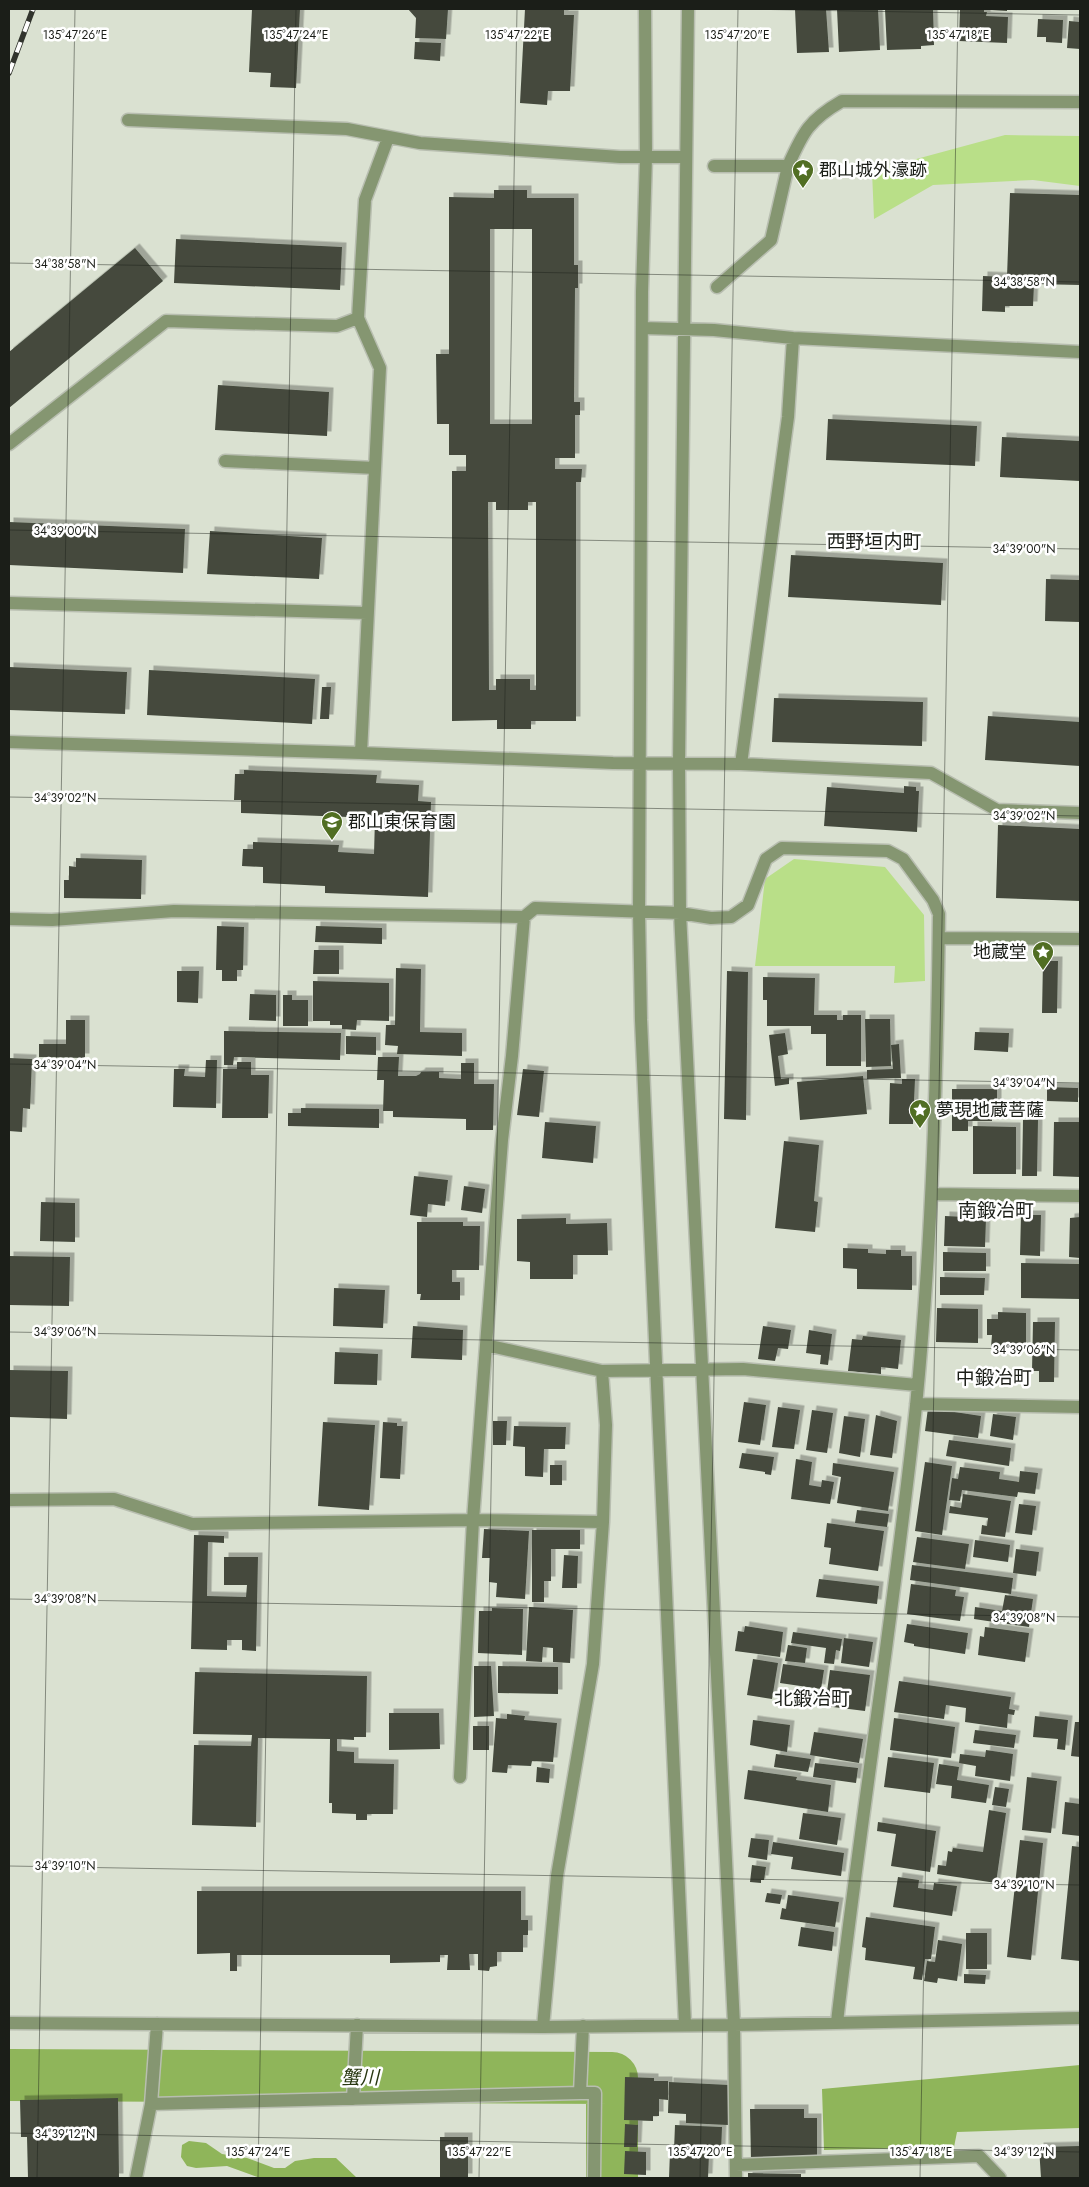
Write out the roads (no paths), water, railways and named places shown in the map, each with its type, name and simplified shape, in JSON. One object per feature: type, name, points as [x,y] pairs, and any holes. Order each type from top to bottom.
[{"type":"street","points":[[645,9],[646,157],[642,328],[639,763],[641,1020],[685,2025]]},
{"type":"street","points":[[688,9],[679,763],[680,913],[734,2025],[736,2172],[979,2156],[1000,2178]]},
{"type":"street","points":[[717,287],[771,240],[788,166],[802,134],[820,114],[842,101],[1080,102]]},
{"type":"street","points":[[128,120],[347,129],[420,143],[620,157],[686,157]]},
{"type":"street","points":[[360,753],[380,368],[358,318],[365,200],[388,138]]},
{"type":"street","points":[[714,166],[788,166]]},
{"type":"street","points":[[9,444],[166,321],[337,326],[358,318]]},
{"type":"street","points":[[642,328],[684,328],[793,338],[1080,352]]},
{"type":"street","points":[[741,764],[788,417],[793,338]]},
{"type":"street","points":[[224,461],[375,468]]},
{"type":"street","points":[[9,602],[367,613]]},
{"type":"street","points":[[9,742],[639,763],[741,764],[931,773],[997,810],[1080,813]]},
{"type":"street","points":[[9,918],[52,920],[174,911],[524,917],[535,908],[680,913],[711,918],[731,917],[748,905],[766,859],[782,848],[888,851],[903,859],[933,900],[939,914],[932,1194],[916,1404],[880,1706],[837,2022]]},
{"type":"street","points":[[460,1777],[473,1520],[486,1345],[502,1140],[512,1056],[524,917]]},
{"type":"street","points":[[939,938],[1080,939]]},
{"type":"street","points":[[932,1194],[1080,1196]]},
{"type":"street","points":[[486,1345],[602,1372],[743,1369],[917,1385]]},
{"type":"street","points":[[542,2027],[558,1876],[592,1664],[603,1522],[606,1425],[602,1372]]},
{"type":"street","points":[[916,1404],[1080,1407]]},
{"type":"street","points":[[9,1500],[114,1500],[192,1524],[473,1520],[603,1522]]},
{"type":"street","points":[[9,2023],[542,2027],[1080,2018]]},
{"type":"street","points":[[136,2178],[150,2104],[157,2024]]},
{"type":"street","points":[[353,2099],[357,2025]]},
{"type":"street","points":[[580,2093],[583,2026]]},
{"type":"street","points":[[150,2104],[595,2093],[594,2178]]},
{"type":"waterway","name":"蟹川","points":[[9,2075],[612,2078],[612,2178]]},
{"type":"railway","points":[[9,73],[33,9]]},
{"type":"place","name":"郡山城外濠跡","points":[[803,189]]},
{"type":"place","name":"郡山東保育園","points":[[332,841]]},
{"type":"place","name":"地蔵堂","points":[[1043,971]]},
{"type":"place","name":"夢現地蔵菩薩","points":[[920,1129]]},
{"type":"district","name":"西野垣内町","points":[[874,541]]},
{"type":"district","name":"南鍛冶町","points":[[996,1210]]},
{"type":"district","name":"中鍛冶町","points":[[994,1377]]},
{"type":"district","name":"北鍛冶町","points":[[812,1698]]}]
